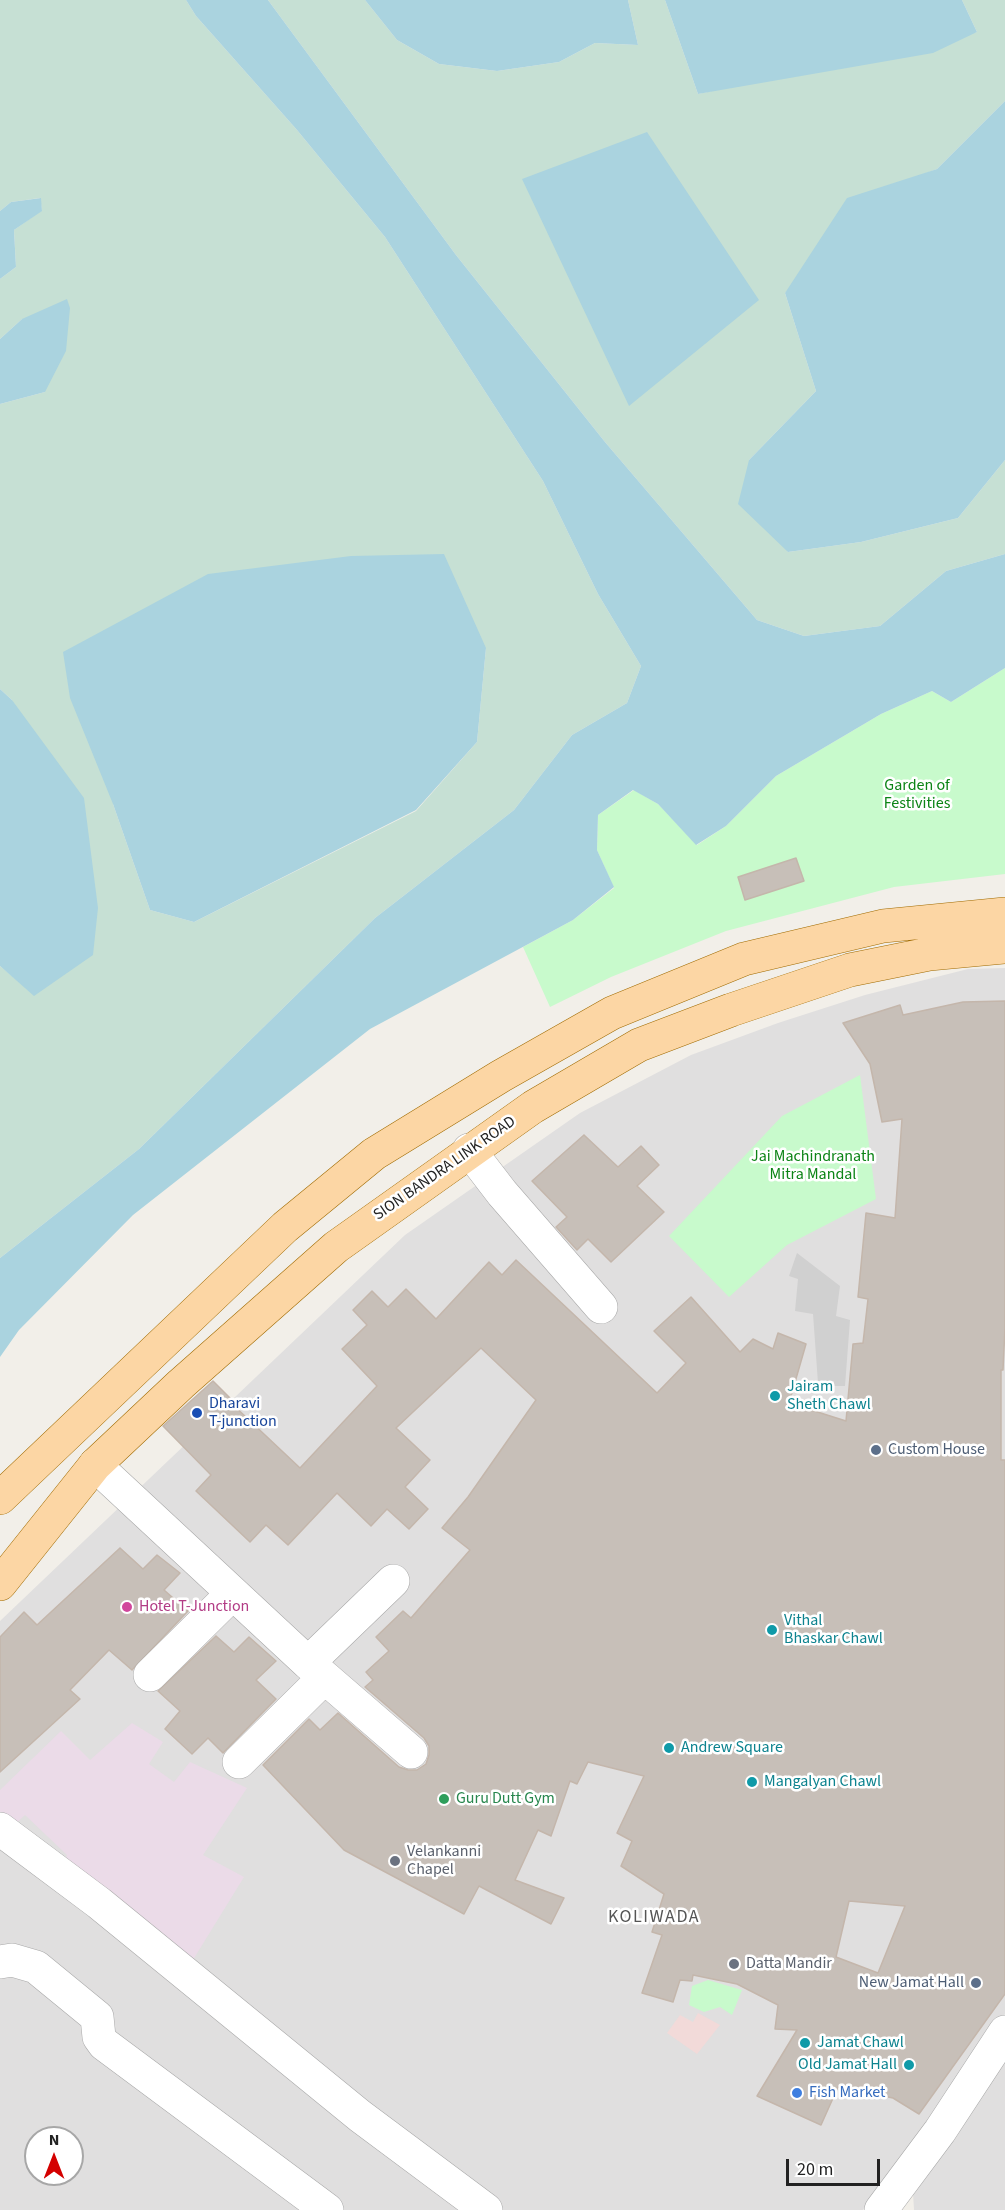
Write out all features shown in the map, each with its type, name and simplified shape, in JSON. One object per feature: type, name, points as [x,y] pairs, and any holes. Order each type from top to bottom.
[{"type":"main road","points":[[0,1498],[285,1227],[374,1154],[501,1076],[622,1009],[744,959],[883,926],[1005,914]]},
{"type":"main road","name":"SION BANDRA LINK ROAD","points":[[0,1584],[95,1465],[181,1384],[336,1247],[469,1150],[533,1107],[639,1045],[731,1010],[850,970],[929,954],[1005,947]]},
{"type":"main road","points":[[622,1009],[639,1045]]},
{"type":"main road","points":[[151,1355],[181,1384]]},
{"type":"street","points":[[469,1150],[502,1193],[601,1307]]},
{"type":"street","points":[[95,1465],[316,1671],[411,1752]]},
{"type":"street","points":[[239,1762],[393,1581]]},
{"type":"street","points":[[150,1675],[232,1594]]},
{"type":"street","points":[[0,1828],[99,1903],[360,2116],[486,2210]]},
{"type":"street","points":[[0,1962],[12,1960],[36,1967],[97,2017],[99,2037],[104,2044],[327,2210]]},
{"type":"street","points":[[881,2210],[940,2131],[1005,2032]]},
{"type":"street","points":[[904,2178],[905,2210]]},
{"type":"shaded area","points":[[1005,968],[1005,2014],[863,2210],[0,2210],[0,1621],[405,1235],[580,1113],[691,1055],[778,1023],[865,995],[968,969]]},
{"type":"shaded area","points":[[797,1253],[840,1286],[836,1316],[850,1320],[845,1386],[834,1386],[834,1381],[818,1383],[813,1314],[795,1311],[798,1279],[789,1276]]},
{"type":"shaded area","points":[[132,1723],[163,1742],[149,1764],[174,1782],[190,1762],[247,1788],[203,1855],[244,1877],[188,1968],[61,1869],[67,1855],[25,1815],[8,1831],[0,1822],[0,1790],[61,1731],[90,1760]]},
{"type":"shaded area","points":[[698,2013],[720,2025],[697,2054],[667,2033],[680,2015],[693,2022]]},
{"type":"shaded area","points":[[1005,2053],[1005,2210],[914,2210],[913,2193]]},
{"type":"green space","points":[[0,0],[186,0],[196,16],[297,130],[385,237],[543,481],[598,594],[641,666],[627,703],[572,735],[514,810],[375,918],[139,1149],[0,1258],[0,966],[35,995],[12,700],[0,689],[0,404],[45,392],[22,319],[0,339],[0,279],[16,267],[14,230],[42,210],[40,198],[11,202],[0,211]],"holes":[[[486,648],[477,742],[416,811],[194,922],[150,910],[113,804]]]},
{"type":"green space","points":[[268,0],[365,0],[397,40],[439,64],[497,71],[559,62],[595,43],[638,45],[628,0],[665,0],[698,94],[977,32],[962,0],[1005,0],[1005,101],[937,169],[910,179],[785,293],[816,391],[749,460],[788,552],[861,542],[958,518],[1005,460],[1005,554],[946,571],[880,626],[804,636],[757,620],[605,442],[456,255]]},
{"type":"green space","name":"Garden of Festivities","points":[[1005,668],[1005,874],[894,887],[726,931],[611,977],[550,1007],[523,947],[573,920],[614,888],[597,850],[598,815],[634,790],[658,804],[697,845],[726,826],[776,776],[881,714],[932,691],[951,702]]},
{"type":"green space","name":"Jai Machindranath Mitra Mandal","points":[[860,1075],[876,1199],[787,1245],[729,1297],[669,1236],[782,1116]]},
{"type":"green space","points":[[708,1980],[742,1990],[732,2015],[720,2007],[704,2012],[689,2005],[692,1986]]},
{"type":"water","points":[[186,0],[268,0],[456,255],[605,442],[757,620],[804,636],[880,626],[946,571],[1005,554],[1005,668],[951,702],[932,691],[881,714],[776,776],[726,826],[696,845],[658,804],[633,790],[598,815],[597,850],[614,887],[573,920],[370,1029],[133,1215],[19,1330],[0,1357],[0,1258],[139,1149],[375,918],[514,810],[572,735],[627,703],[641,666],[598,594],[543,481],[385,237],[297,130],[196,16]]},
{"type":"water","points":[[365,0],[628,0],[638,45],[595,43],[559,62],[497,71],[439,64],[397,40]]},
{"type":"water","points":[[665,0],[962,0],[977,32],[933,53],[698,94]]},
{"type":"water","points":[[1005,101],[1005,460],[958,518],[861,542],[788,552],[738,504],[749,460],[816,391],[785,293],[847,198],[937,169]]},
{"type":"water","points":[[647,132],[759,300],[629,406],[522,179]]},
{"type":"water","points":[[41,198],[42,211],[14,230],[16,267],[0,279],[0,211],[11,202]]},
{"type":"water","points":[[67,299],[70,308],[66,351],[45,392],[0,404],[0,339],[22,319]]},
{"type":"water","points":[[444,554],[486,648],[477,742],[416,810],[194,922],[150,910],[113,804],[70,698],[63,652],[208,574],[351,556]]},
{"type":"water","points":[[0,689],[12,700],[84,798],[98,908],[93,955],[34,996],[0,966]]},
{"type":"building","points":[[796,858],[804,881],[745,900],[738,877]]},
{"type":"building","points":[[1005,1001],[1005,1327],[1003,1370],[1001,1370],[1001,1460],[1005,1460],[1005,1994],[919,2114],[893,2098],[838,2087],[821,2125],[757,2096],[797,2030],[775,2029],[778,2005],[737,1984],[693,1975],[692,1981],[680,1980],[673,2002],[642,1993],[662,1935],[652,1932],[664,1894],[621,1866],[632,1841],[617,1833],[644,1776],[588,1762],[577,1784],[570,1781],[551,1836],[538,1830],[515,1880],[564,1898],[551,1924],[479,1886],[464,1914],[344,1850],[263,1765],[309,1719],[320,1730],[338,1713],[399,1767],[417,1770],[426,1764],[429,1746],[424,1738],[365,1687],[373,1680],[366,1672],[389,1651],[376,1637],[403,1611],[411,1618],[470,1550],[442,1528],[468,1497],[536,1400],[481,1348],[396,1428],[430,1460],[405,1487],[428,1509],[409,1529],[387,1509],[371,1526],[337,1493],[288,1545],[266,1525],[250,1542],[196,1491],[211,1475],[163,1426],[213,1381],[232,1400],[230,1402],[300,1468],[377,1386],[342,1349],[367,1325],[353,1310],[372,1291],[388,1307],[406,1289],[436,1319],[489,1262],[502,1275],[516,1260],[657,1393],[686,1363],[654,1331],[691,1297],[740,1352],[753,1339],[773,1349],[778,1333],[806,1344],[789,1403],[846,1421],[853,1344],[863,1343],[868,1299],[858,1297],[866,1213],[895,1218],[902,1119],[882,1122],[870,1064],[843,1023],[900,1005],[903,1015],[963,1002]],"holes":[[[849,1901],[905,1906],[878,1973],[836,1957]]]},
{"type":"building","points":[[584,1135],[618,1167],[641,1146],[659,1165],[637,1186],[664,1212],[611,1262],[588,1239],[577,1250],[556,1227],[567,1217],[532,1181]]},
{"type":"building","points":[[120,1548],[143,1569],[157,1555],[180,1573],[164,1590],[188,1611],[132,1670],[109,1650],[70,1690],[80,1699],[0,1772],[0,1637],[24,1612],[37,1625]]},
{"type":"building","points":[[216,1636],[234,1652],[249,1637],[276,1661],[256,1680],[276,1699],[223,1753],[208,1738],[192,1754],[165,1729],[180,1711],[158,1691]]},
{"type":"place","name":"Jairam Sheth Chawl","points":[[775,1396]]},
{"type":"place","name":"Dharavi T-junction","points":[[197,1413]]},
{"type":"place","name":"Custom House","points":[[876,1450]]},
{"type":"place","name":"Hotel T-Junction","points":[[127,1607]]},
{"type":"place","name":"Vithal Bhaskar Chawl","points":[[772,1630]]},
{"type":"place","name":"Andrew Square","points":[[669,1748]]},
{"type":"place","name":"Mangalyan Chawl","points":[[752,1782]]},
{"type":"place","name":"Guru Dutt Gym","points":[[444,1799]]},
{"type":"place","name":"Velankanni Chapel","points":[[395,1861]]},
{"type":"place","name":"Datta Mandir","points":[[734,1964]]},
{"type":"place","name":"New Jamat Hall","points":[[976,1983]]},
{"type":"place","name":"Jamat Chawl","points":[[805,2043]]},
{"type":"place","name":"Old Jamat Hall","points":[[909,2065]]},
{"type":"place","name":"Fish Market","points":[[797,2093]]},
{"type":"district","name":"KOLIWADA","points":[[654,1918]]}]
